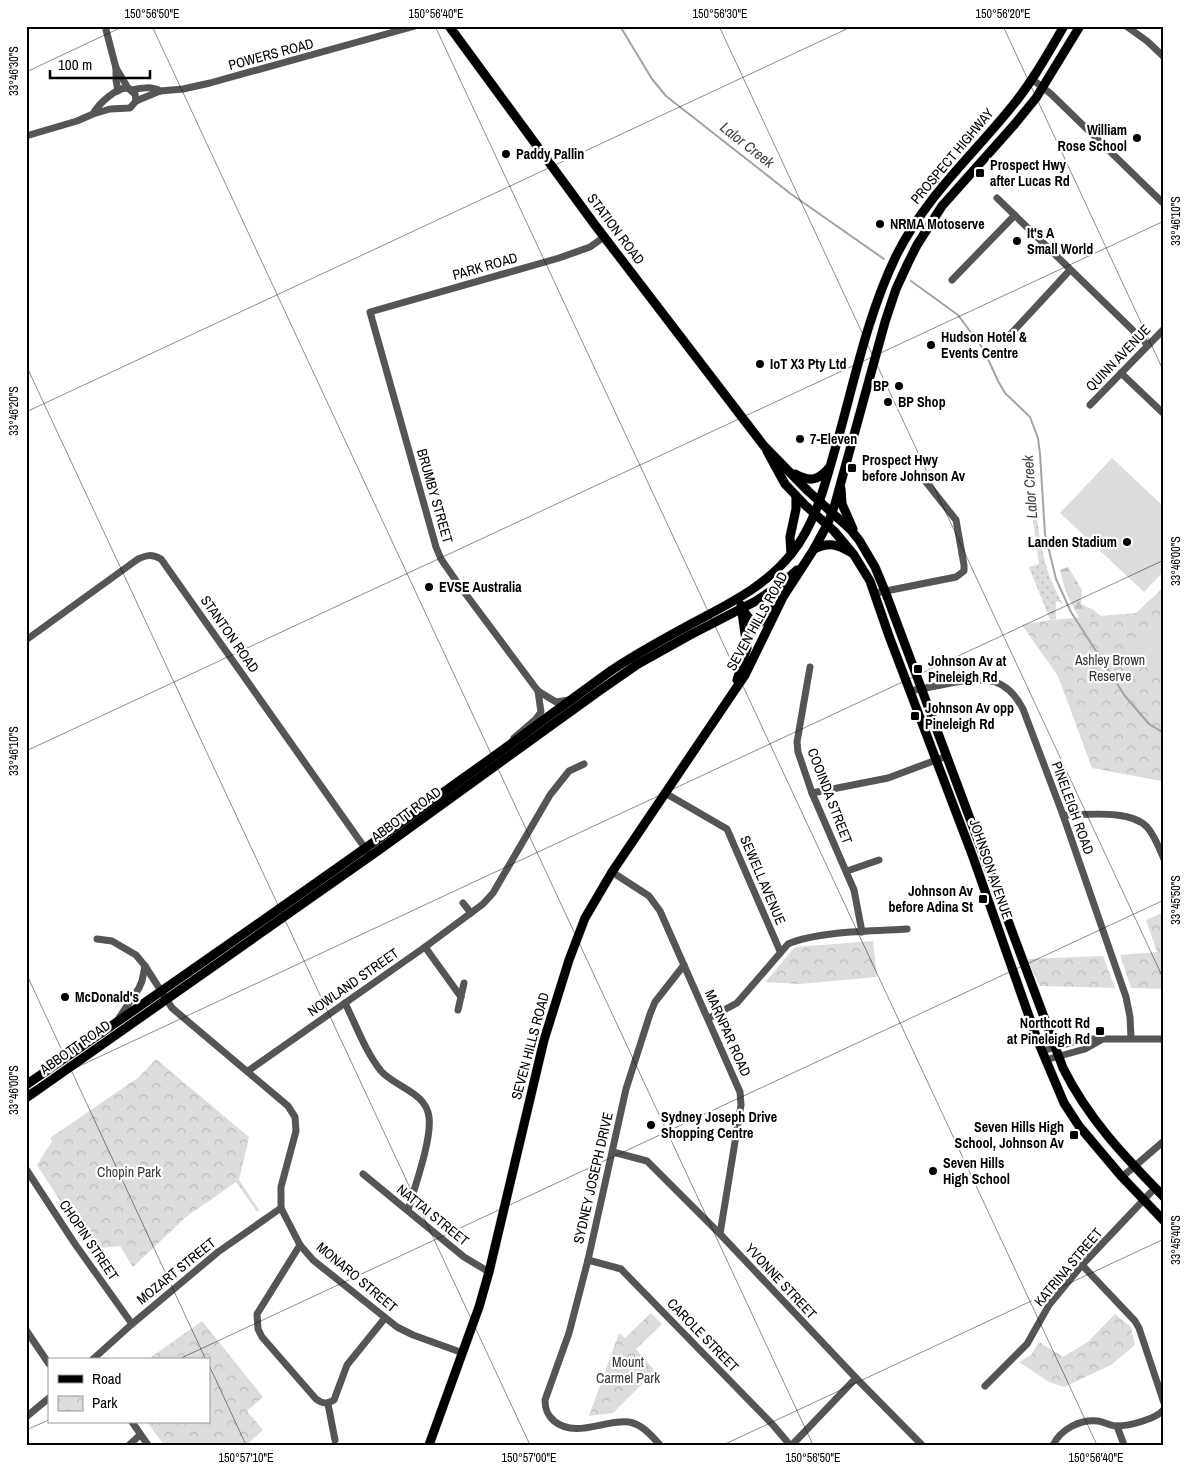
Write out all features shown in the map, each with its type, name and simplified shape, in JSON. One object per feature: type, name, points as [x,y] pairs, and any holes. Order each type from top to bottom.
[{"type":"main road","name":"STATION ROAD","points":[[449,26],[604,236],[764,446],[820,501]]},
{"type":"main road","name":"PROSPECT HIGHWAY","points":[[816,513],[873,314],[884,282],[905,239],[935,194],[1008,111],[1032,78],[1064,26]]},
{"type":"main road","name":"PROSPECT HIGHWAY","points":[[832,512],[885,322],[896,289],[917,246],[942,206],[1014,125],[1043,87],[1080,26]]},
{"type":"main road","name":"STATION ROAD","points":[[764,446],[772,464],[785,484],[816,513]]},
{"type":"main road","points":[[788,470],[804,479],[814,480],[822,475],[830,465]]},
{"type":"main road","points":[[840,481],[844,512],[859,540]]},
{"type":"main road","points":[[791,554],[790,538],[796,509],[796,496]]},
{"type":"main road","name":"JOHNSON AVENUE","points":[[820,501],[859,540],[875,567],[1058,1056],[1086,1110],[1134,1167],[1164,1197]]},
{"type":"main road","name":"SEVEN HILLS ROAD","points":[[429,1445],[479,1307],[489,1272],[522,1126],[547,1031],[578,934],[596,897],[612,872],[745,675],[783,598],[814,550],[832,512]]},
{"type":"main road","name":"JOHNSON AVENUE","points":[[816,513],[828,523],[854,555],[876,593],[889,636],[1042,1051],[1070,1113],[1122,1177],[1164,1220]]},
{"type":"main road","name":"SEVEN HILLS ROAD","points":[[791,554],[803,538],[816,513]]},
{"type":"main road","points":[[814,550],[830,544],[840,546],[854,555]]},
{"type":"main road","name":"ABBOTT ROAD","points":[[26,1085],[365,848],[642,651],[739,598],[770,577],[791,554]]},
{"type":"main road","name":"ABBOTT ROAD","points":[[26,1098],[371,856],[599,690],[638,664],[771,592],[806,561]]},
{"type":"main road","name":"SEVEN HILLS ROAD","points":[[734,689],[747,648],[739,598]]},
{"type":"main road","points":[[741,608],[751,621],[756,624],[760,623],[783,598]]},
{"type":"street","points":[[105,26],[116,68],[117,92],[115,102],[121,108]]},
{"type":"street","name":"POWERS ROAD","points":[[136,101],[160,91],[183,89],[210,83],[415,26]]},
{"type":"street","points":[[1126,26],[1164,57]]},
{"type":"street","points":[[26,136],[77,121],[93,114],[130,108],[136,101],[135,94],[116,68]]},
{"type":"street","points":[[1032,78],[1164,204]]},
{"type":"street","points":[[93,114],[99,105],[110,96],[123,88],[130,89]]},
{"type":"street","name":"POWERS ROAD","points":[[130,89],[156,88],[160,91]]},
{"type":"street","points":[[997,198],[1148,345]]},
{"type":"street","points":[[952,280],[1015,215]]},
{"type":"street","name":"PARK ROAD","points":[[370,312],[559,258],[590,247],[604,236]]},
{"type":"street","points":[[1007,338],[1070,270]]},
{"type":"street","name":"BRUMBY STREET","points":[[370,312],[436,548],[459,586],[538,691],[556,702],[573,699]]},
{"type":"street","name":"QUINN AVENUE","points":[[1090,405],[1164,329]]},
{"type":"street","points":[[1121,373],[1164,414]]},
{"type":"street","points":[[876,593],[956,577],[964,569],[956,520],[926,482]]},
{"type":"street","name":"STANTON ROAD","points":[[26,640],[138,559],[150,555],[161,559],[371,856]]},
{"type":"street","name":"COOINDA STREET","points":[[810,667],[797,742],[798,752],[812,793],[847,871],[858,902],[862,932]]},
{"type":"street","name":"PINELEIGH ROAD","points":[[910,691],[983,679],[998,682],[1017,698],[1063,815],[1126,998],[1130,1016],[1131,1038]]},
{"type":"street","points":[[508,746],[541,712],[538,691]]},
{"type":"street","points":[[812,793],[888,778],[947,756]]},
{"type":"street","name":"NOWLAND STREET","points":[[248,1071],[425,948],[483,904],[493,893],[550,795],[569,771],[584,764]]},
{"type":"street","name":"SEWELL AVENUE","points":[[665,793],[727,829],[780,951]]},
{"type":"street","points":[[1063,815],[1114,815],[1137,819],[1153,834],[1164,859]]},
{"type":"street","points":[[847,871],[879,860]]},
{"type":"street","name":"MARNPAR ROAD","points":[[612,872],[649,896],[660,911],[709,1018],[740,1092],[740,1105],[720,1234]]},
{"type":"street","points":[[463,902],[471,913]]},
{"type":"street","points":[[709,1018],[737,1003],[788,944],[798,940],[862,932],[907,929]]},
{"type":"street","points":[[97,940],[112,941],[136,955],[172,1008],[288,1106],[295,1117],[296,1131],[281,1187],[281,1208]]},
{"type":"street","points":[[425,948],[461,997]]},
{"type":"street","name":"SYDNEY JOSEPH DRIVE","points":[[660,1445],[642,1427],[629,1422],[579,1428],[564,1427],[550,1416],[545,1406],[545,1400],[569,1333],[588,1260],[626,1089],[655,1002],[684,965]]},
{"type":"street","points":[[119,1020],[118,1018],[142,981],[145,966]]},
{"type":"street","points":[[458,1010],[464,982]]},
{"type":"street","points":[[345,1003],[365,1044],[382,1072],[415,1095],[428,1110],[430,1132],[408,1210]]},
{"type":"street","points":[[1042,1051],[1084,1039],[1164,1039]]},
{"type":"street","points":[[1046,1060],[1085,1049],[1102,1040]]},
{"type":"street","points":[[1122,1177],[1164,1141]]},
{"type":"street","name":"YVONNE STREET","points":[[613,1152],[647,1161],[720,1234],[922,1445]]},
{"type":"street","name":"CHOPIN STREET","points":[[26,1169],[75,1244],[132,1324]]},
{"type":"street","name":"NATTAI STREET","points":[[363,1174],[464,1257],[489,1272]]},
{"type":"street","name":"KATRINA STREET","points":[[985,1386],[1027,1344],[1049,1305],[1082,1265],[1154,1188]]},
{"type":"street","name":"MONARO STREET","points":[[281,1208],[300,1244],[313,1260],[385,1318],[413,1335],[463,1353]]},
{"type":"street","name":"MOZART STREET","points":[[95,1358],[132,1324],[218,1252],[281,1208]]},
{"type":"street","points":[[300,1244],[257,1314],[258,1329],[262,1337],[316,1400],[328,1404],[334,1400],[347,1365],[385,1318]]},
{"type":"street","name":"CAROLE STREET","points":[[588,1260],[621,1269],[791,1445]]},
{"type":"street","points":[[1082,1265],[1129,1314],[1139,1328],[1164,1403]]},
{"type":"street","points":[[26,1330],[48,1363]]},
{"type":"street","points":[[791,1445],[856,1378]]},
{"type":"street","points":[[26,1417],[48,1399]]},
{"type":"street","points":[[328,1404],[335,1440]]},
{"type":"street","points":[[1053,1445],[1060,1433],[1082,1422],[1096,1421],[1117,1426],[1153,1418],[1164,1410]]},
{"type":"street","points":[[133,1424],[148,1445]]},
{"type":"street","points":[[1117,1426],[1124,1445]]},
{"type":"street","points":[[129,1445],[140,1435]]},
{"type":"green space","name":"Landen Stadium","points":[[1112,458],[1164,507],[1164,571],[1144,592],[1060,513]]},
{"type":"green space","points":[[1031,505],[1035,505],[1047,568],[1063,604],[1056,601],[1056,619],[1050,620],[1029,567],[1039,564]]},
{"type":"green space","points":[[1068,567],[1082,590],[1081,604],[1094,610],[1106,621],[1121,679],[1085,627],[1070,600],[1060,570]]},
{"type":"green space","name":"Ashley Brown Reserve","points":[[1164,587],[1164,784],[1161,781],[1092,768],[1058,676],[1022,625],[1050,620],[1136,613]]},
{"type":"green space","points":[[1164,612],[1164,682],[1129,645]]},
{"type":"green space","points":[[1164,912],[1164,989],[1131,988],[1120,955],[1157,952],[1146,920]]},
{"type":"green space","points":[[873,941],[877,977],[799,984],[765,982],[795,947]]},
{"type":"green space","points":[[1103,956],[1115,988],[1040,986],[1027,959]]},
{"type":"green space","name":"Chopin Park","points":[[156,1059],[249,1137],[239,1180],[259,1210],[257,1212],[236,1182],[186,1217],[133,1267],[120,1246],[91,1249],[37,1165],[52,1141],[50,1138],[139,1077]]},
{"type":"green space","name":"Mount Carmel Park","points":[[651,1313],[662,1324],[636,1349],[655,1371],[613,1413],[589,1416],[619,1333],[625,1338]]},
{"type":"green space","points":[[1115,1314],[1131,1327],[1135,1345],[1111,1365],[1064,1387],[1049,1382],[1019,1362],[1031,1355],[1039,1342],[1063,1357],[1089,1341]]},
{"type":"green space","points":[[202,1321],[263,1397],[247,1411],[263,1430],[246,1445],[164,1445],[148,1424],[210,1424],[210,1358],[150,1358]]},
{"type":"waterway","name":"Lalor Creek","points":[[620,26],[652,79],[666,96],[791,194],[884,259]]},
{"type":"waterway","name":"Lalor Creek","points":[[911,281],[958,315],[984,350],[1005,393],[1030,417],[1038,438],[1045,534],[1056,579],[1071,612],[1125,696],[1149,724],[1164,733]]},
{"type":"place","name":"William Rose School","points":[[1137,138]]},
{"type":"place","name":"Paddy Pallin","points":[[506,154]]},
{"type":"place","name":"Prospect Hwy after Lucas Rd","points":[[980,173]]},
{"type":"place","name":"NRMA Motoserve","points":[[880,224]]},
{"type":"place","name":"It's A Small World","points":[[1017,241]]},
{"type":"place","name":"Hudson Hotel & Events Centre","points":[[931,345]]},
{"type":"place","name":"IoT X3 Pty Ltd","points":[[760,364]]},
{"type":"place","name":"BP","points":[[899,386]]},
{"type":"place","name":"BP Shop","points":[[888,402]]},
{"type":"place","name":"7-Eleven","points":[[800,439]]},
{"type":"place","name":"Prospect Hwy before Johnson Av","points":[[852,468]]},
{"type":"place","name":"Landen Stadium","points":[[1127,542]]},
{"type":"place","name":"EVSE Australia","points":[[429,587]]},
{"type":"place","name":"Johnson Av at Pineleigh Rd","points":[[918,669]]},
{"type":"place","name":"Johnson Av opp Pineleigh Rd","points":[[915,716]]},
{"type":"place","name":"Johnson Av before Adina St","points":[[983,899]]},
{"type":"place","name":"McDonald's","points":[[65,997]]},
{"type":"place","name":"Northcott Rd at Pineleigh Rd","points":[[1100,1031]]},
{"type":"place","name":"Sydney Joseph Drive Shopping Centre","points":[[651,1125]]},
{"type":"place","name":"Seven Hills High School, Johnson Av","points":[[1074,1135]]},
{"type":"place","name":"Seven Hills High School","points":[[933,1171]]}]
